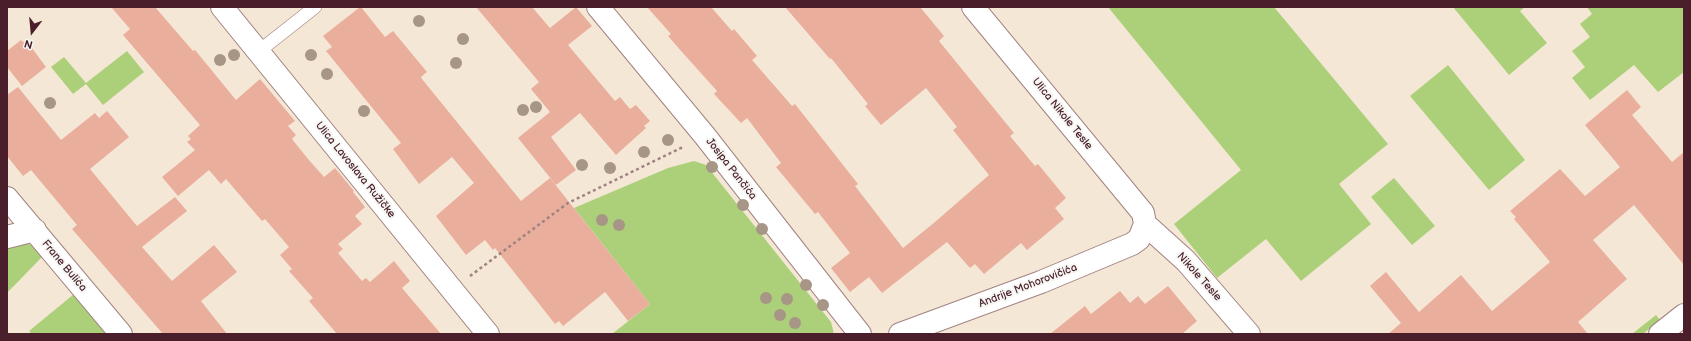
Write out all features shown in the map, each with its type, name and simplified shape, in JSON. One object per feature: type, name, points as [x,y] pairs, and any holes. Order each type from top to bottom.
[{"type":"street","name":"Ulica Lavoslava Ružičke","points":[[222,7],[488,334]]},
{"type":"street","name":"Josipa Pančića","points":[[598,7],[705,136],[860,334]]},
{"type":"street","name":"Ulica Nikole Tesle","points":[[973,7],[1143,212],[1146,224]]},
{"type":"street","name":"Frane Bulića","points":[[7,198],[121,334]]},
{"type":"street","name":"Andrije Mohorovičića","points":[[900,334],[1041,282],[1132,244],[1139,239],[1146,224]]},
{"type":"street","name":"Nikole Tesle","points":[[1146,224],[1186,261],[1249,334]]},
{"type":"street","points":[[7,237],[35,230]]},
{"type":"street","points":[[1660,334],[1684,315]]},
{"type":"lane","points":[[258,52],[315,7]]},
{"type":"path","points":[[452,290],[568,203],[705,136]]},
{"type":"green space","points":[[1108,7],[1274,7],[1388,144],[1339,184],[1371,224],[1301,281],[1266,239],[1217,278],[1174,224],[1241,170]]},
{"type":"green space","points":[[1453,7],[1525,7],[1520,11],[1547,43],[1509,75]]},
{"type":"green space","points":[[1587,7],[1684,7],[1684,72],[1658,92],[1634,65],[1590,100],[1572,78],[1585,67],[1572,51],[1590,37],[1580,24],[1592,14]]},
{"type":"green space","points":[[127,51],[144,72],[103,105],[86,84],[73,94],[51,67],[64,57],[86,83]]},
{"type":"green space","points":[[1448,65],[1525,160],[1489,190],[1410,96]]},
{"type":"green space","points":[[694,161],[706,165],[831,322],[834,334],[612,334],[650,304],[574,208],[668,168]]},
{"type":"green space","points":[[1394,178],[1435,226],[1412,245],[1371,197]]},
{"type":"green space","points":[[24,243],[32,245],[42,257],[7,293],[7,247]]},
{"type":"green space","points":[[74,294],[107,334],[32,334],[29,331]]},
{"type":"green space","points":[[1656,315],[1660,320],[1643,334],[1632,334]]},
{"type":"building","points":[[111,7],[155,7],[193,51],[195,50],[236,100],[260,79],[295,121],[288,126],[296,135],[292,139],[308,159],[324,177],[335,168],[365,207],[355,216],[362,224],[338,244],[343,249],[338,253],[362,281],[366,278],[370,282],[394,261],[410,281],[402,288],[441,334],[337,334],[309,301],[313,298],[289,271],[292,269],[280,255],[289,247],[265,219],[262,221],[226,179],[221,184],[209,170],[178,196],[162,177],[195,150],[187,142],[191,139],[188,136],[200,125],[123,35],[130,29]]},
{"type":"building","points":[[360,7],[385,37],[393,31],[427,72],[421,77],[422,79],[521,201],[550,178],[650,304],[628,321],[605,292],[563,326],[559,321],[555,324],[495,248],[493,250],[485,240],[466,255],[436,216],[474,183],[452,157],[419,184],[393,149],[401,143],[326,51],[332,47],[323,36]]},
{"type":"building","points":[[476,7],[532,7],[550,28],[576,7],[592,26],[568,45],[615,101],[620,97],[630,109],[636,105],[650,121],[644,126],[646,128],[616,155],[580,113],[551,137],[576,170],[556,185],[518,138],[550,112],[531,89],[539,82]]},
{"type":"building","points":[[647,7],[711,7],[732,31],[734,29],[757,56],[752,60],[792,106],[795,104],[858,184],[855,186],[903,248],[989,175],[953,130],[957,127],[926,88],[881,125],[865,106],[868,104],[831,58],[830,59],[785,7],[920,7],[944,36],[939,41],[1014,133],[1010,136],[1035,166],[1038,164],[1066,198],[1055,208],[1064,219],[1027,250],[1021,243],[984,274],[975,264],[970,268],[947,242],[882,293],[869,277],[850,292],[831,268],[850,253],[818,212],[815,214],[776,167],[781,163],[747,118],[741,123],[714,94],[717,91],[668,36],[671,34]]},
{"type":"building","points":[[21,40],[23,42],[26,40],[46,67],[22,86],[7,67],[7,51]]},
{"type":"building","points":[[18,87],[61,140],[95,113],[99,118],[107,111],[129,137],[90,169],[137,226],[175,197],[187,211],[142,247],[172,281],[214,245],[237,272],[201,301],[227,334],[163,334],[72,229],[77,225],[31,170],[23,176],[7,156],[7,95]]},
{"type":"building","points":[[1627,90],[1641,107],[1632,115],[1672,162],[1684,152],[1684,265],[1634,205],[1593,240],[1627,279],[1578,322],[1588,334],[1388,334],[1401,323],[1370,286],[1386,272],[1419,312],[1461,275],[1492,311],[1550,262],[1514,219],[1516,217],[1510,211],[1560,169],[1585,196],[1620,167],[1585,125]]},
{"type":"building","points":[[1168,286],[1197,321],[1182,334],[1050,334],[1085,306],[1091,314],[1120,291],[1130,303],[1138,296],[1145,304]]}]
